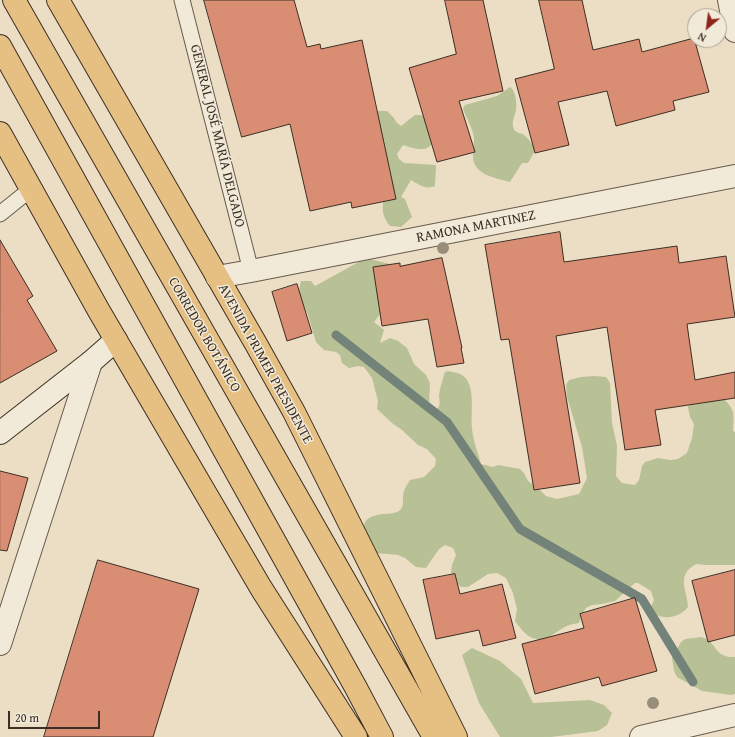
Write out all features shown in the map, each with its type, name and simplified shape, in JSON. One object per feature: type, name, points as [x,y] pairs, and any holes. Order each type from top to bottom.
[{"type":"highway","name":"CORREDOR BOTÁNICO","points":[[14,0],[434,737]]},
{"type":"highway","name":"AVENIDA PRIMER PRESIDENTE","points":[[58,0],[294,412],[456,737]]},
{"type":"highway","points":[[0,46],[382,737]]},
{"type":"highway","points":[[0,133],[99,311],[261,588],[356,737]]},
{"type":"street","points":[[729,0],[735,31]]},
{"type":"street","name":"RAMONA MARTINEZ","points":[[217,276],[251,271],[735,176]]},
{"type":"street","points":[[0,433],[91,362],[116,340]]},
{"type":"street","points":[[0,644],[91,362]]},
{"type":"street","points":[[640,737],[735,715]]},
{"type":"lane","name":"GENERAL JOSÉ MARÍA DELGADO","points":[[182,0],[251,271]]},
{"type":"lane","points":[[0,214],[31,189]]},
{"type":"green space","points":[[510,87],[514,91],[516,101],[513,126],[516,131],[528,138],[535,151],[528,163],[522,163],[510,182],[486,175],[477,168],[473,156],[474,138],[463,109],[465,105],[497,96]]},
{"type":"green space","points":[[376,111],[387,111],[401,126],[415,115],[421,115],[435,121],[434,137],[430,146],[417,149],[403,145],[397,154],[399,159],[404,163],[436,165],[435,186],[425,187],[411,180],[401,197],[405,199],[412,217],[401,227],[390,226],[383,214],[384,193]]},
{"type":"green space","points":[[366,258],[405,268],[388,304],[374,322],[384,330],[380,343],[390,338],[398,341],[407,348],[414,364],[426,375],[430,383],[429,406],[432,408],[436,409],[439,407],[439,392],[445,372],[451,371],[464,376],[468,381],[472,396],[474,442],[481,464],[493,467],[498,465],[520,469],[528,481],[546,496],[557,499],[579,494],[587,478],[582,447],[567,397],[566,385],[569,380],[595,376],[606,377],[610,383],[612,423],[617,446],[616,476],[622,483],[635,485],[639,480],[642,466],[645,462],[658,458],[670,460],[678,459],[687,453],[692,438],[694,424],[690,417],[688,407],[690,401],[723,398],[732,409],[734,420],[733,431],[735,432],[735,565],[696,564],[690,568],[685,574],[684,579],[688,607],[680,614],[675,616],[665,617],[654,615],[649,612],[654,600],[651,591],[638,583],[635,583],[615,601],[592,605],[586,608],[579,623],[567,626],[546,638],[535,639],[527,635],[515,621],[517,609],[513,593],[506,578],[497,573],[488,574],[468,587],[461,587],[457,583],[451,573],[456,555],[453,548],[445,545],[439,549],[426,568],[416,567],[405,558],[398,555],[376,553],[364,531],[365,522],[369,518],[377,515],[399,511],[403,504],[404,490],[410,480],[424,477],[435,466],[436,459],[427,449],[418,445],[377,409],[378,401],[372,378],[364,367],[358,366],[349,368],[342,363],[340,355],[336,352],[324,350],[316,342],[308,315],[299,299],[298,294],[301,281],[311,281],[315,286]]},
{"type":"green space","points":[[702,637],[711,642],[721,654],[735,657],[735,694],[731,695],[702,691],[677,677],[674,671],[672,658],[681,642],[685,639]]},
{"type":"green space","points":[[472,648],[500,661],[521,679],[533,703],[590,700],[604,705],[612,713],[607,725],[598,731],[551,737],[500,737],[479,703],[462,655]]},
{"type":"building","points":[[204,0],[294,0],[307,47],[320,44],[321,49],[362,40],[396,199],[352,208],[351,202],[310,211],[290,124],[242,137]]},
{"type":"building","points":[[445,0],[483,0],[503,91],[459,101],[475,152],[437,162],[409,68],[456,54]]},
{"type":"building","points":[[539,0],[582,0],[593,50],[639,39],[642,52],[687,40],[687,48],[697,48],[709,92],[673,101],[675,110],[616,126],[607,91],[558,102],[569,145],[535,153],[515,79],[554,69]]},
{"type":"building","points":[[560,232],[564,262],[677,246],[679,263],[726,256],[735,317],[687,324],[695,380],[735,372],[735,398],[655,410],[661,445],[625,450],[607,327],[556,336],[580,483],[534,490],[509,339],[501,340],[485,245]]},
{"type":"building","points":[[0,240],[33,296],[27,300],[57,351],[0,383]]},
{"type":"building","points":[[442,258],[464,363],[437,367],[428,319],[382,326],[373,267],[400,263],[400,266]]},
{"type":"building","points":[[297,284],[312,333],[287,341],[272,292]]},
{"type":"building","points":[[0,471],[28,478],[7,551],[0,550]]},
{"type":"building","points":[[98,560],[199,589],[153,737],[44,737]]},
{"type":"building","points":[[735,570],[735,635],[708,642],[692,581]]},
{"type":"building","points":[[455,574],[460,594],[502,584],[516,638],[483,646],[479,630],[436,639],[423,580]]},
{"type":"building","points":[[635,598],[657,671],[602,686],[599,677],[535,694],[522,644],[584,628],[580,614]]},
{"type":"waterway","points":[[336,335],[447,422],[520,529],[642,599],[693,682]]}]
